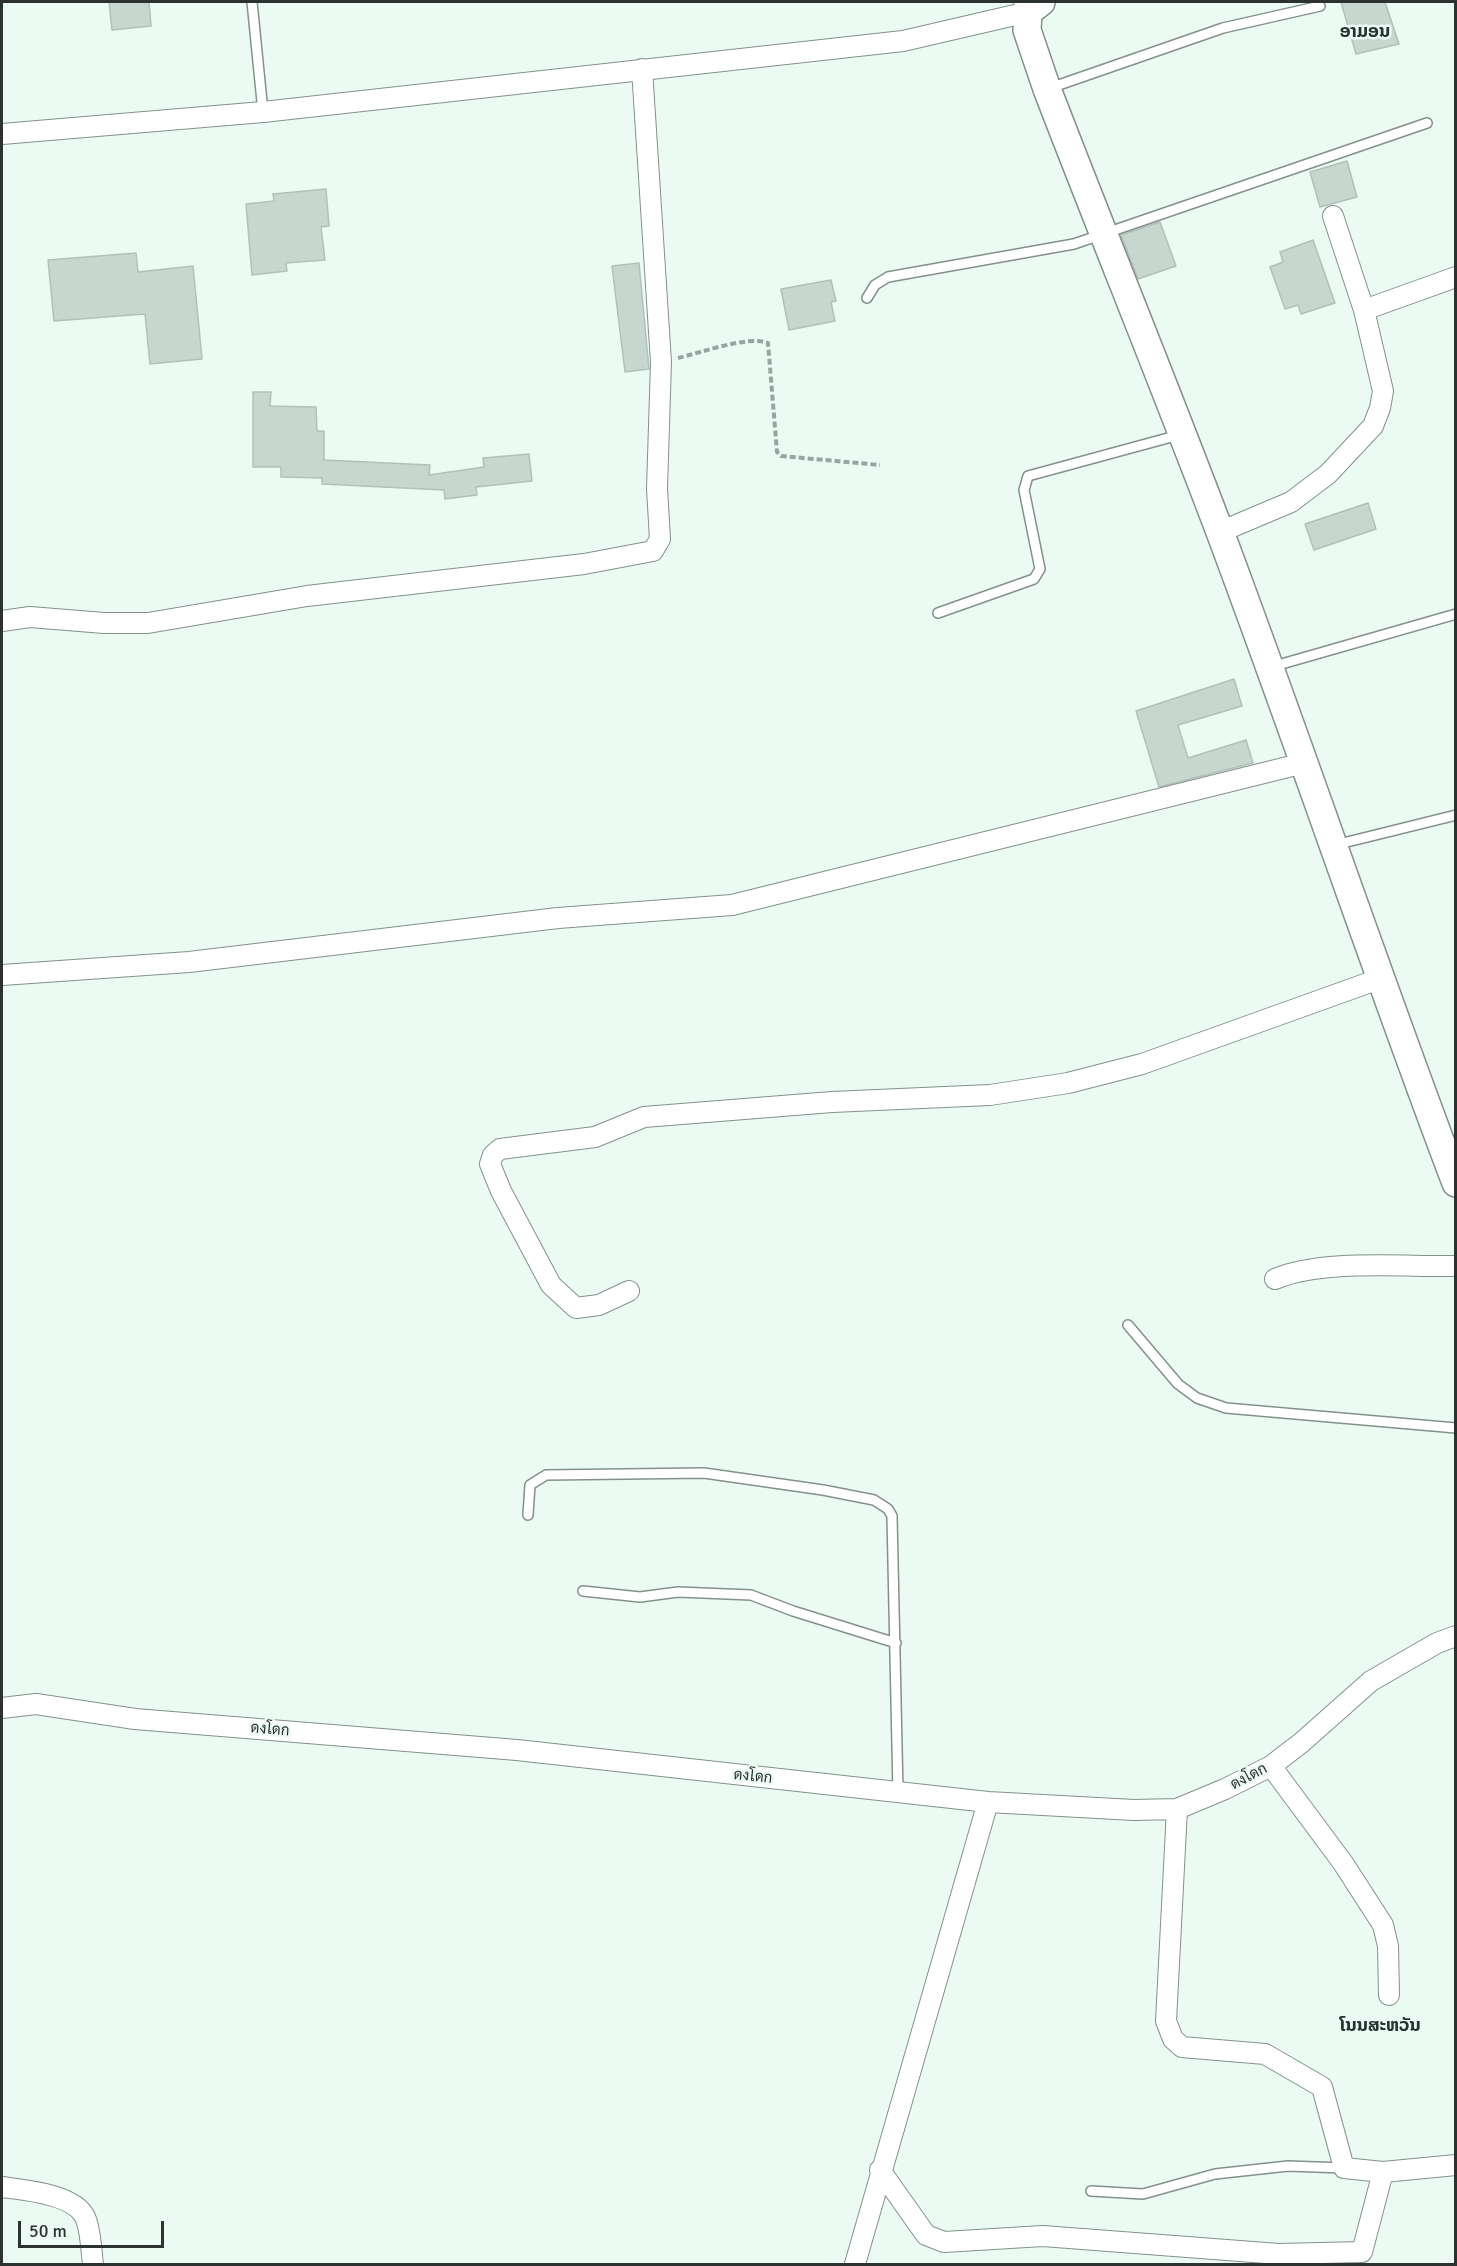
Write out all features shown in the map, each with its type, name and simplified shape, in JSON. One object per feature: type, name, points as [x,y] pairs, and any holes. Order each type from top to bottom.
[{"type":"street","points":[[2,134],[263,112],[903,41],[1031,5],[1027,30],[1047,89],[1220,532],[1379,979],[1455,1183]]},
{"type":"street","points":[[2,621],[30,617],[104,623],[148,623],[307,596],[584,564],[653,551],[660,539],[657,489],[661,362],[642,69]]},
{"type":"street","points":[[1220,532],[1292,502],[1328,474],[1373,426],[1383,391],[1364,310],[1333,216]]},
{"type":"street","points":[[1364,310],[1455,277]]},
{"type":"street","points":[[2,975],[189,962],[558,918],[732,905],[1304,763]]},
{"type":"street","points":[[629,1291],[599,1305],[576,1308],[551,1285],[501,1191],[490,1164],[493,1155],[500,1149],[595,1137],[644,1117],[832,1102],[990,1095],[1068,1083],[1142,1064],[1379,979]]},
{"type":"street","points":[[1275,1279],[1296,1270],[1323,1268],[1455,1266]]},
{"type":"street","name":"ดงโดก","points":[[2,1708],[36,1704],[135,1719],[517,1750],[988,1803],[1134,1810],[1177,1809],[1225,1790],[1271,1766],[1301,1743],[1371,1681],[1437,1643],[1455,1636]]},
{"type":"street","points":[[1271,1766],[1343,1863],[1383,1925],[1388,1946],[1389,1995]]},
{"type":"street","points":[[855,2265],[880,2170],[988,1803]]},
{"type":"street","points":[[1177,1809],[1166,2021],[1173,2039],[1182,2048],[1192,2050],[1233,2050],[1265,2054],[1322,2086],[1344,2168],[1383,2172],[1455,2165]]},
{"type":"street","points":[[880,2170],[926,2235],[944,2242],[959,2243],[1043,2236],[1360,2258],[1383,2172]]},
{"type":"street","points":[[2,2187],[36,2191],[70,2203],[85,2216],[93,2265]]},
{"type":"lane","points":[[252,2],[263,112]]},
{"type":"lane","points":[[1047,89],[1223,28],[1320,6]]},
{"type":"lane","points":[[867,298],[875,285],[888,277],[1074,244],[1426,123]]},
{"type":"lane","points":[[938,613],[1034,579],[1038,575],[1040,569],[1024,490],[1028,476],[1181,434]]},
{"type":"lane","points":[[1269,667],[1455,615]]},
{"type":"lane","points":[[1332,845],[1455,815]]},
{"type":"lane","points":[[1128,1325],[1179,1384],[1197,1398],[1226,1408],[1455,1428]]},
{"type":"lane","points":[[528,1515],[531,1485],[546,1475],[557,1474],[704,1473],[823,1490],[874,1500],[888,1509],[892,1516],[898,1793]]},
{"type":"lane","points":[[583,1592],[640,1598],[678,1592],[752,1595],[804,1615],[896,1643]]},
{"type":"lane","points":[[1091,2191],[1143,2194],[1215,2174],[1288,2166],[1344,2168]]},
{"type":"path","points":[[661,362],[761,339],[768,343],[777,452],[781,456],[880,465]]},
{"type":"building","points":[[109,2],[149,2],[151,26],[112,30]]},
{"type":"building","points":[[1341,2],[1385,2],[1399,44],[1356,54]]},
{"type":"building","points":[[1347,161],[1357,197],[1320,207],[1310,172]]},
{"type":"building","points":[[326,189],[329,226],[321,227],[325,260],[286,263],[287,271],[252,275],[246,204],[274,201],[273,194]]},
{"type":"building","points":[[1160,222],[1176,266],[1138,279],[1121,235]]},
{"type":"building","points":[[1313,240],[1335,303],[1301,314],[1298,305],[1285,309],[1270,267],[1283,262],[1280,252]]},
{"type":"building","points":[[136,253],[138,272],[193,266],[202,359],[150,364],[145,314],[54,321],[48,260]]},
{"type":"building","points":[[639,263],[649,369],[625,372],[612,266]]},
{"type":"building","points":[[831,280],[836,301],[831,302],[835,321],[789,330],[781,289]]},
{"type":"building","points":[[253,392],[271,392],[270,406],[316,407],[317,431],[324,431],[324,460],[430,465],[429,475],[484,467],[483,458],[529,454],[532,481],[476,487],[477,495],[445,499],[444,490],[322,484],[322,478],[281,477],[281,467],[253,467]]},
{"type":"building","points":[[1368,503],[1376,529],[1314,550],[1305,524]]},
{"type":"building","points":[[1234,679],[1242,706],[1178,725],[1188,758],[1246,740],[1253,763],[1159,787],[1136,711]]},
{"type":"district","name":"ອາມອນ","points":[[1365,32]]},
{"type":"district","name":"ໂນນສະຫວັນ","points":[[1380,2026]]}]
